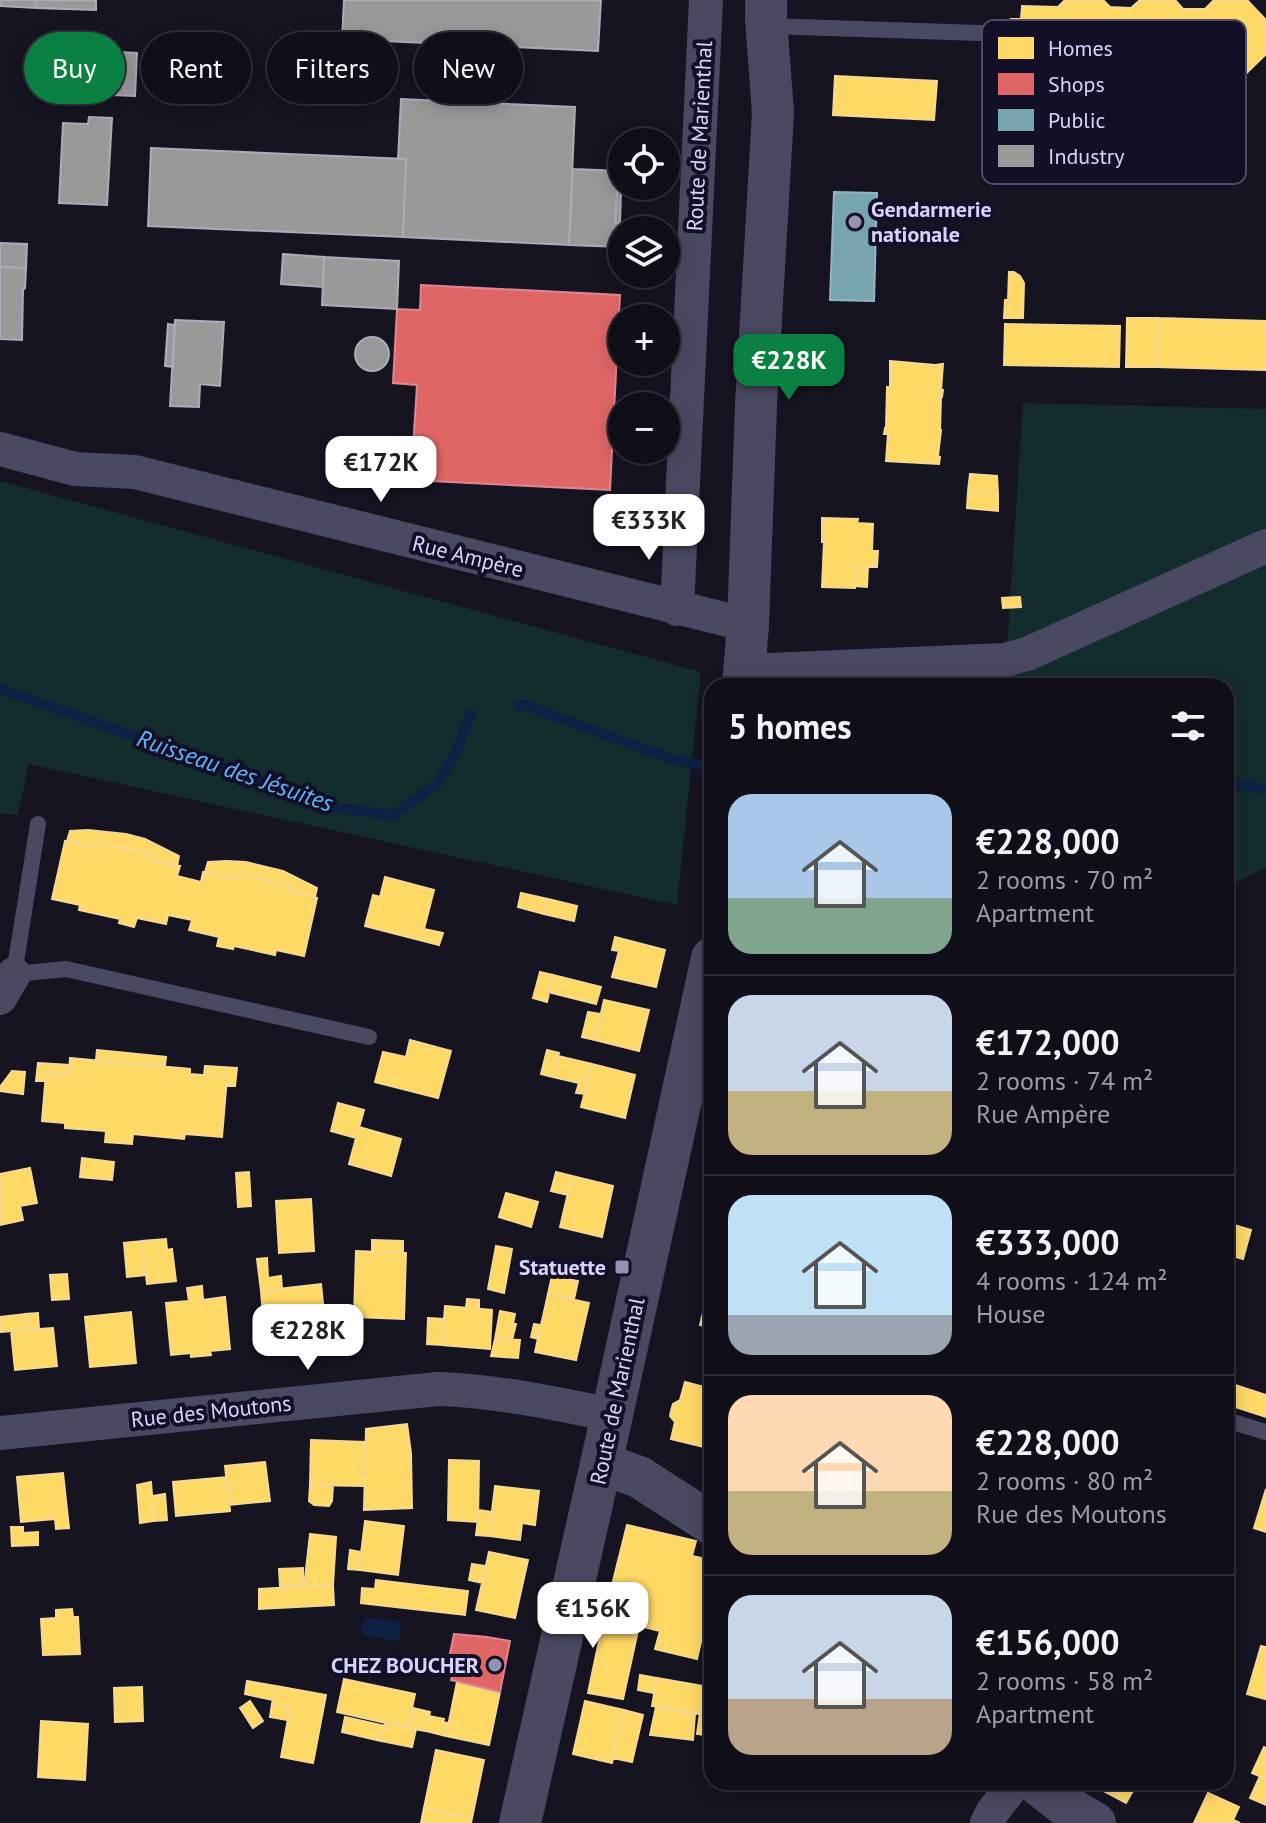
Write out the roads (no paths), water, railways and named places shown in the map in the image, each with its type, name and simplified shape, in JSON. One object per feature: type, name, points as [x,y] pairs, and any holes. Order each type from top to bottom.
[{"type":"street","name":"Route de Marienthal","points":[[677,609],[706,0]]},
{"type":"street","points":[[744,678],[756,405],[780,13]]},
{"type":"street","name":"Rue Ampère","points":[[0,449],[75,469],[135,472],[748,625]]},
{"type":"street","points":[[758,678],[1005,660],[1027,654],[1266,546]]},
{"type":"street","name":"Route de Marienthal","points":[[520,1823],[704,995]]},
{"type":"street","name":"Rue des Moutons","points":[[0,1433],[438,1389],[510,1394],[612,1415]]},
{"type":"street","points":[[601,1463],[639,1477],[704,1519]]},
{"type":"street","points":[[987,1823],[1010,1790]]},
{"type":"street","points":[[1045,1790],[1095,1823]]},
{"type":"lane","points":[[780,13],[982,31]]},
{"type":"lane","points":[[38,824],[7,986],[66,969],[369,1037]]},
{"type":"lane","points":[[1234,1422],[1266,1432]]},
{"type":"water","points":[[366,1617],[401,1622],[399,1641],[363,1636],[359,1627]]},
{"type":"waterway","name":"Ruisseau des Jésuites","points":[[0,689],[337,808],[393,815],[438,783],[455,754],[471,713]]},
{"type":"waterway","name":"Ruisseau des Jésuites","points":[[518,706],[524,705],[674,760],[702,765]]},
{"type":"waterway","name":"Ruisseau des Jésuites","points":[[1234,784],[1266,789]]},
{"type":"place","name":"Gendarmerie nationale","points":[[855,222]]},
{"type":"place","name":"Statuette","points":[[622,1267]]},
{"type":"place","name":"CHEZ BOUCHER","points":[[495,1665]]}]
